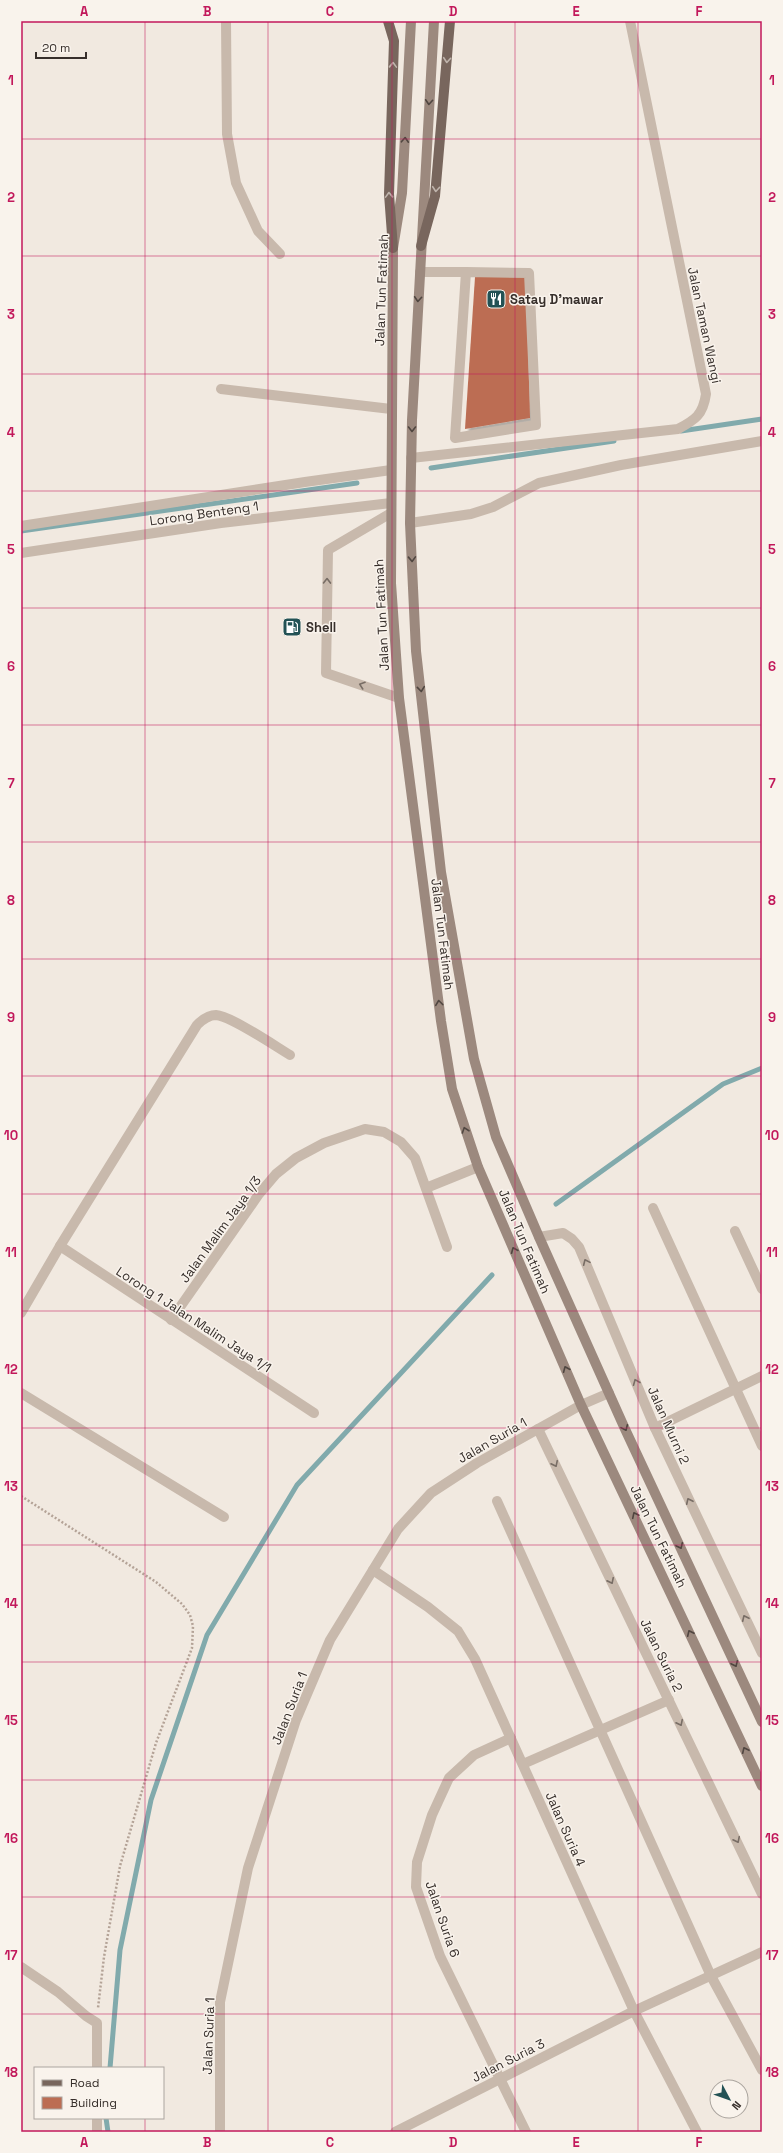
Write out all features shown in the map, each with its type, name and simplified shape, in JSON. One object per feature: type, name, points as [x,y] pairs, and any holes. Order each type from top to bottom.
[{"type":"main road","points":[[388,21],[394,41],[389,194],[393,248]]},
{"type":"main road","name":"Jalan Tun Fatimah","points":[[411,21],[402,193],[393,248],[391,583],[399,698],[447,1063],[452,1090],[478,1167],[581,1405],[762,1786]]},
{"type":"main road","name":"Jalan Tun Fatimah","points":[[434,21],[423,196],[422,246],[414,356],[410,524],[416,651],[441,872],[474,1058],[496,1137],[539,1237],[762,1722]]},
{"type":"main road","points":[[422,246],[435,196],[450,21]]},
{"type":"street","points":[[226,21],[227,134],[236,183],[258,231],[280,254]]},
{"type":"street","name":"Jalan Taman Wangi","points":[[411,458],[678,429],[693,421],[704,408],[706,394],[630,21]]},
{"type":"street","points":[[420,272],[466,272],[529,273],[536,425],[455,438],[466,272]]},
{"type":"street","points":[[221,389],[391,409]]},
{"type":"street","points":[[410,524],[471,514],[494,507],[540,483],[621,466],[762,441]]},
{"type":"street","points":[[21,526],[391,470]]},
{"type":"street","points":[[391,508],[328,550],[326,673],[399,698]]},
{"type":"street","name":"Lorong Benteng 1","points":[[21,553],[221,523],[391,508]]},
{"type":"street","points":[[21,1313],[60,1246],[197,1025],[205,1017],[215,1015],[227,1019],[290,1055]]},
{"type":"street","name":"Jalan Malim Jaya 1/3","points":[[171,1320],[254,1201],[276,1174],[296,1158],[324,1143],[365,1129],[384,1132],[401,1142],[415,1158],[447,1247]]},
{"type":"street","points":[[426,1188],[478,1167]]},
{"type":"street","points":[[652,1208],[762,1446]]},
{"type":"street","points":[[735,1231],[762,1289]]},
{"type":"street","name":"Jalan Murni 2","points":[[539,1237],[563,1233],[572,1239],[579,1247],[655,1428],[762,1653]]},
{"type":"street","name":"Lorong 1 Jalan Malim Jaya 1/1","points":[[60,1246],[314,1413]]},
{"type":"street","points":[[655,1428],[762,1376]]},
{"type":"street","points":[[21,1393],[224,1517]]},
{"type":"street","name":"Jalan Suria 1","points":[[220,2132],[220,2002],[248,1868],[296,1720],[330,1640],[398,1529],[431,1493],[477,1462],[581,1405],[610,1393]]},
{"type":"street","name":"Jalan Suria 2","points":[[538,1429],[762,1894]]},
{"type":"street","points":[[497,1501],[711,1976],[762,2070]]},
{"type":"street","name":"Jalan Suria 4","points":[[372,1570],[428,1607],[458,1631],[475,1659],[634,2011],[697,2132]]},
{"type":"street","points":[[523,1764],[669,1700]]},
{"type":"street","name":"Jalan Suria 6","points":[[511,1738],[474,1755],[449,1778],[432,1815],[417,1862],[416,1887],[440,1956],[526,2132]]},
{"type":"street","name":"Jalan Suria 3","points":[[395,2132],[634,2011],[762,1952]]},
{"type":"street","points":[[21,1967],[58,1992],[86,2016],[97,2022],[97,2067]]},
{"type":"street","points":[[97,2119],[97,2132]]},
{"type":"path","points":[[21,1496],[156,1582],[182,1604],[190,1616],[193,1626],[192,1648],[156,1743],[120,1866],[104,1956],[97,2022]]},
{"type":"building","points":[[526,276],[530,418],[465,429],[475,277]]},
{"type":"waterway","points":[[681,431],[762,419]]},
{"type":"waterway","points":[[431,468],[614,441]]},
{"type":"waterway","points":[[21,531],[357,483]]},
{"type":"waterway","points":[[556,1204],[723,1084],[762,1068]]},
{"type":"waterway","points":[[110,2067],[120,1950],[151,1800],[207,1635],[297,1485],[492,1275]]},
{"type":"waterway","points":[[106,2119],[108,2132]]},
{"type":"place","name":"Satay D'mawar","points":[[496,299]]},
{"type":"place","name":"Shell","points":[[292,627]]}]
